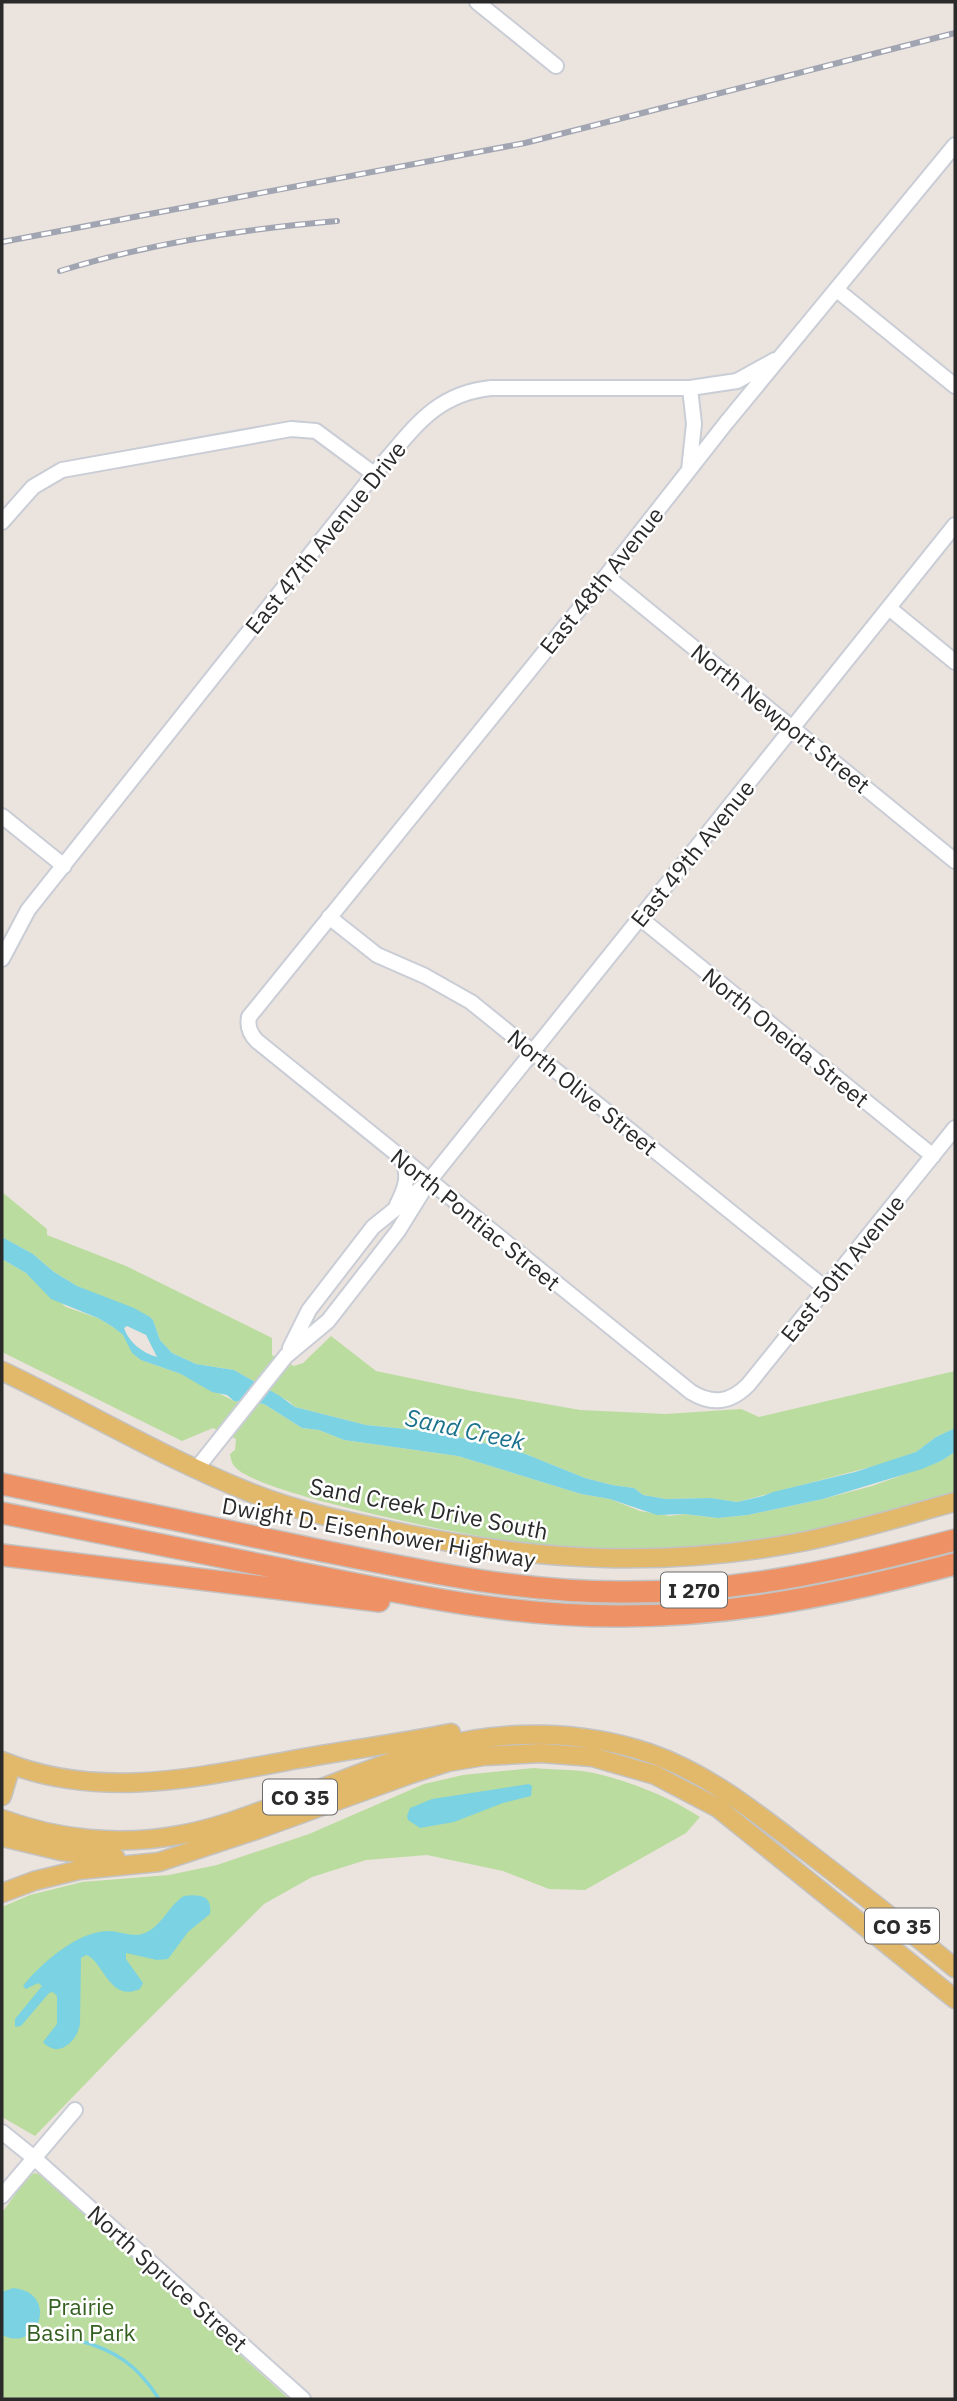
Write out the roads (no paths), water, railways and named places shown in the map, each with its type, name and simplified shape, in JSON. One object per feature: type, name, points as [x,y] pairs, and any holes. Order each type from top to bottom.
[{"type":"highway","name":"Dwight D. Eisenhower Highway","points":[[2,1484],[390,1565],[488,1582],[559,1590],[655,1592],[767,1582],[850,1567],[955,1540]]},
{"type":"highway","name":"I 270","points":[[2,1513],[318,1576],[510,1610],[622,1616],[719,1612],[812,1599],[955,1564]]},
{"type":"highway","points":[[2,1555],[459,1612],[510,1610]]},
{"type":"main road","name":"Sand Creek Drive South","points":[[2,1371],[260,1497],[318,1514],[475,1547],[583,1559],[676,1558],[772,1547],[837,1534],[955,1502]]},
{"type":"main road","points":[[3,1763],[67,1779],[128,1784],[217,1774],[494,1726],[530,1724],[574,1728],[598,1741]]},
{"type":"main road","name":"CO 35","points":[[2,1819],[37,1830],[89,1839],[135,1840],[180,1835],[223,1824],[387,1764],[455,1743],[522,1735],[598,1741],[634,1749],[673,1763],[733,1796],[955,1968]]},
{"type":"main road","name":"CO 35","points":[[2,1837],[53,1850],[105,1856],[195,1850],[448,1762],[521,1753],[592,1757],[655,1775],[718,1808],[955,1999]]},
{"type":"main road","points":[[2,1795],[8,1776],[3,1763]]},
{"type":"main road","points":[[2,1893],[56,1874],[99,1866],[159,1862],[195,1850]]},
{"type":"street","points":[[477,2],[555,66]]},
{"type":"street","name":"East 48th Avenue","points":[[249,1017],[689,470],[955,145]]},
{"type":"street","points":[[837,290],[955,386]]},
{"type":"street","name":"East 47th Avenue Drive","points":[[2,960],[20,922],[374,474],[428,414],[450,397],[491,388],[690,388],[737,381],[785,354]]},
{"type":"street","points":[[689,470],[694,434],[690,388]]},
{"type":"street","points":[[2,522],[33,487],[62,470],[276,430],[316,431],[374,474]]},
{"type":"street","name":"East 49th Avenue","points":[[197,1468],[286,1356],[328,1321],[412,1212],[429,1181],[955,525]]},
{"type":"street","name":"North Newport Street","points":[[606,576],[955,861]]},
{"type":"street","points":[[889,608],[955,662]]},
{"type":"street","points":[[2,816],[64,866]]},
{"type":"street","name":"North Olive Street","points":[[329,917],[377,955],[457,993],[825,1289]]},
{"type":"street","name":"North Oneida Street","points":[[640,918],[933,1156]]},
{"type":"street","name":"North Pontiac Street","points":[[249,1017],[249,1031],[257,1041],[429,1181],[691,1392],[710,1401],[722,1401]]},
{"type":"street","name":"East 50th Avenue","points":[[722,1401],[733,1398],[748,1385],[955,1128]]},
{"type":"street","points":[[397,1206],[407,1180],[407,1168],[401,1158]]},
{"type":"street","name":"East 49th Avenue","points":[[286,1356],[309,1310],[373,1227],[429,1181]]},
{"type":"street","points":[[2,2196],[75,2110]]},
{"type":"street","name":"North Spruce Street","points":[[2,2132],[303,2399]]},
{"type":"water","points":[[2,1237],[33,1254],[54,1272],[77,1286],[150,1317],[160,1340],[172,1353],[196,1364],[234,1370],[295,1407],[366,1425],[436,1432],[492,1445],[523,1453],[585,1478],[634,1488],[643,1495],[666,1499],[711,1498],[737,1502],[855,1472],[916,1452],[936,1437],[955,1428],[955,1452],[922,1469],[823,1499],[748,1515],[718,1518],[684,1514],[657,1515],[458,1456],[344,1440],[319,1430],[302,1428],[264,1404],[234,1401],[227,1395],[212,1392],[181,1374],[141,1360],[132,1353],[123,1335],[113,1327],[51,1299],[26,1273],[2,1259]],"holes":[[[127,1326],[146,1335],[157,1357],[137,1347],[124,1328]]]},
{"type":"water","points":[[529,1784],[532,1786],[531,1796],[503,1803],[454,1822],[420,1828],[408,1820],[410,1808],[432,1799]]},
{"type":"water","points":[[195,1895],[207,1899],[210,1914],[188,1932],[168,1959],[157,1960],[126,1953],[126,1959],[143,1983],[140,1989],[129,1992],[114,1986],[92,1958],[86,1955],[81,1958],[80,2024],[71,2042],[61,2049],[55,2049],[43,2042],[57,2024],[57,1996],[53,1992],[49,1993],[21,2026],[15,2027],[15,2019],[42,1986],[38,1983],[26,1989],[23,1986],[61,1950],[96,1932],[136,1935],[145,1933],[156,1926],[184,1896]]},
{"type":"water","points":[[13,2288],[28,2292],[36,2300],[40,2310],[34,2330],[15,2339],[2,2335],[2,2292]]},
{"type":"waterway","points":[[35,2329],[56,2338],[91,2344],[115,2354],[143,2377],[159,2399]]},
{"type":"railway","points":[[2,242],[525,143],[955,33]]},
{"type":"railway","points":[[60,271],[128,252],[197,238],[337,221]]},
{"type":"water label","name":"Sand Creek","points":[[465,1429]]},
{"type":"park label","name":"Prairie Basin Park","points":[[81,2319]]}]
